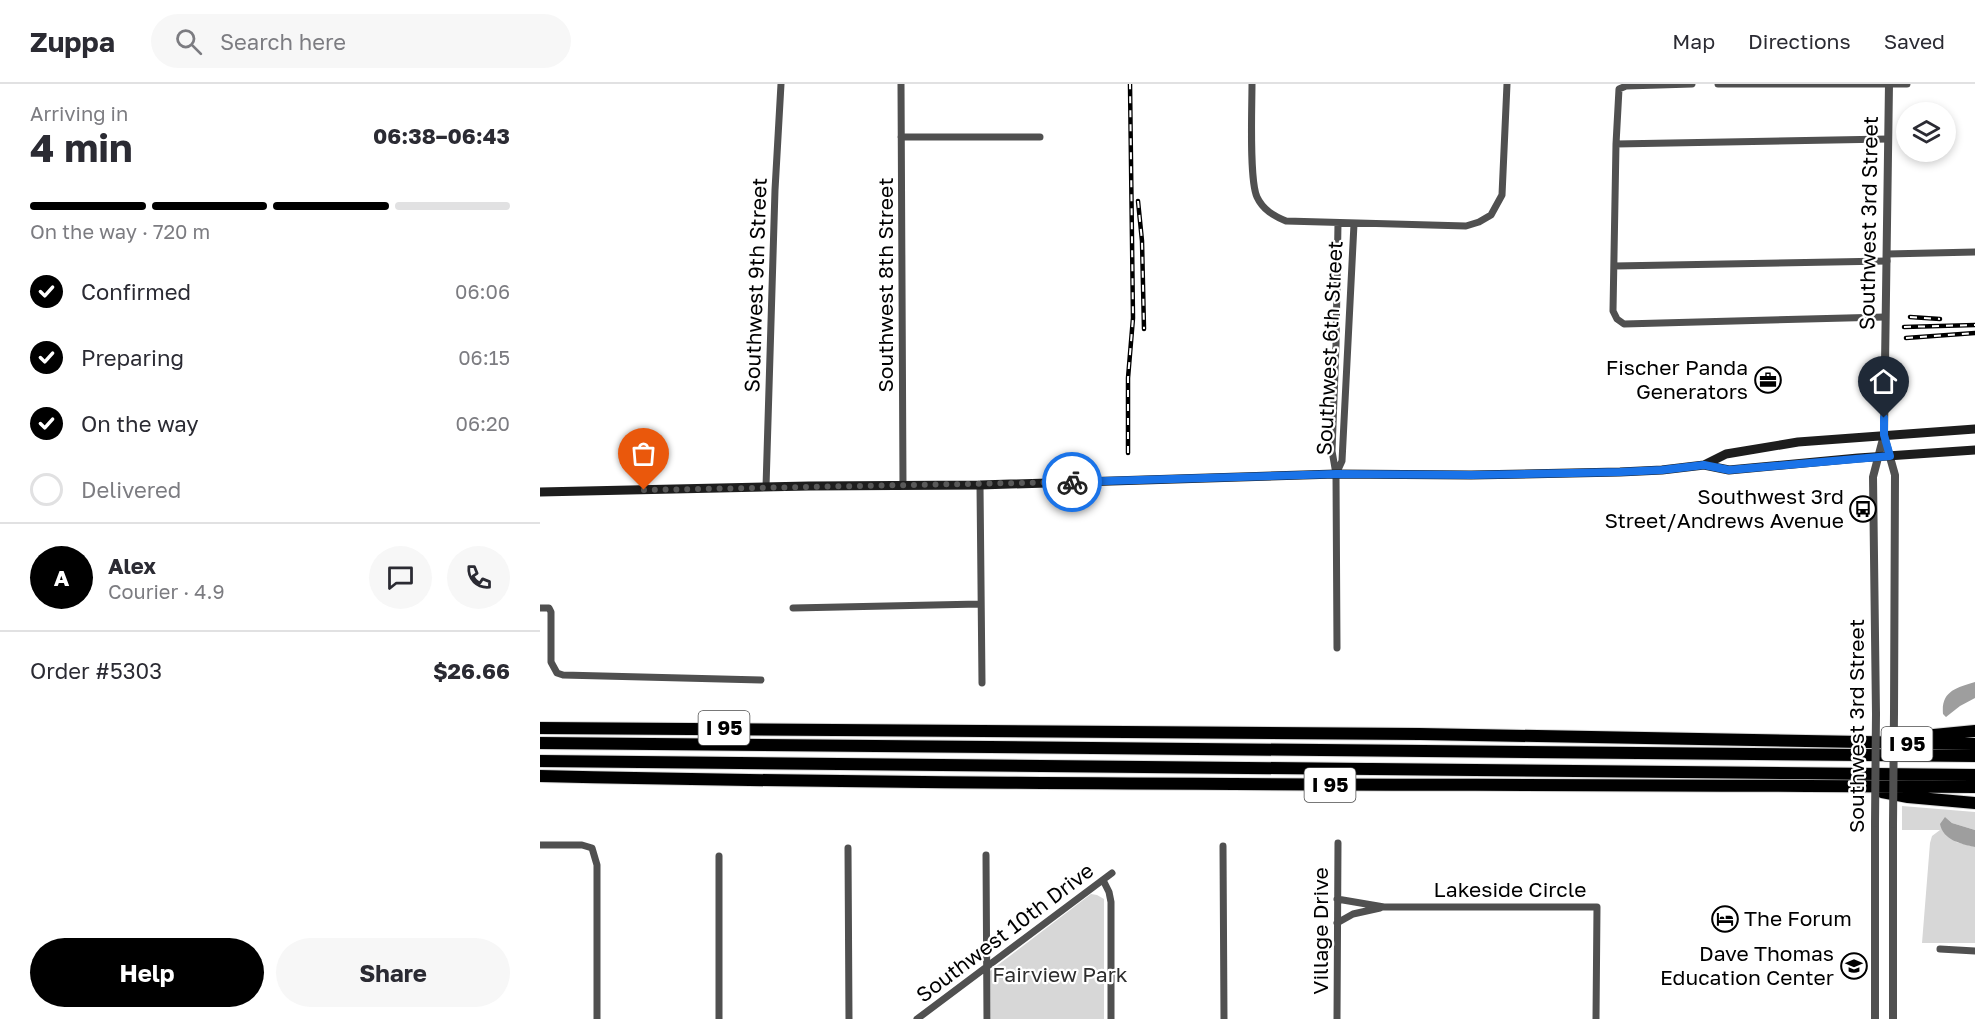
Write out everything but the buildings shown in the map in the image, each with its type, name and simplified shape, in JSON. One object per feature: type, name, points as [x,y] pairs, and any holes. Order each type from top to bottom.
[{"type":"highway","name":"I 95","points":[[540,728],[1507,736],[1975,744]]},
{"type":"highway","points":[[1840,743],[1975,731]]},
{"type":"highway","points":[[1199,733],[1323,751]]},
{"type":"highway","points":[[540,743],[1975,756]]},
{"type":"highway","points":[[540,761],[1975,775]]},
{"type":"highway","points":[[918,782],[1026,766]]},
{"type":"highway","name":"I 95","points":[[540,776],[918,782],[1975,787]]},
{"type":"highway","points":[[1848,786],[1908,797],[1975,803]]},
{"type":"main road","points":[[1704,465],[1726,454],[1827,439],[1975,429]]},
{"type":"main road","points":[[540,492],[980,485],[1336,474],[1608,472],[1662,470],[1704,465],[1729,470],[1975,450]]},
{"type":"street","name":"Southwest 9th Street","points":[[766,487],[774,200],[781,84]]},
{"type":"street","name":"Southwest 8th Street","points":[[901,84],[903,485]]},
{"type":"street","points":[[1252,84],[1254,189],[1265,208],[1275,216],[1286,221],[1338,224],[1466,226],[1491,215],[1502,195],[1507,84]]},
{"type":"street","points":[[1692,84],[1619,88],[1613,311],[1617,319],[1624,324],[1886,316]]},
{"type":"street","points":[[1718,84],[1906,84]]},
{"type":"street","name":"Southwest 3rd Street","points":[[1875,1019],[1876,714],[1873,477],[1884,435],[1889,84]]},
{"type":"street","points":[[901,137],[1040,137]]},
{"type":"street","points":[[1616,144],[1888,139]]},
{"type":"street","name":"Southwest 6th Street","points":[[1337,648],[1336,474],[1332,451],[1338,224]]},
{"type":"street","name":"Southwest 6th Street","points":[[1336,474],[1342,461],[1354,224]]},
{"type":"street","points":[[1614,266],[1975,252]]},
{"type":"street","name":"Southwest 3rd Street","points":[[1884,435],[1895,475],[1893,1019]]},
{"type":"street","points":[[980,485],[982,682]]},
{"type":"street","points":[[793,608],[980,604]]},
{"type":"street","points":[[540,608],[549,608],[551,663],[557,673],[563,675],[761,680]]},
{"type":"street","name":"Village Drive","points":[[1337,1019],[1338,843]]},
{"type":"street","points":[[540,845],[578,844],[591,848],[597,865],[597,1019]]},
{"type":"street","points":[[1223,846],[1224,1019]]},
{"type":"street","points":[[848,848],[849,1019]]},
{"type":"street","points":[[986,855],[987,1019]]},
{"type":"street","points":[[719,856],[719,1019]]},
{"type":"street","name":"Southwest 10th Drive","points":[[917,1019],[1112,873]]},
{"type":"street","points":[[1103,880],[1109,891],[1111,902],[1111,1019]]},
{"type":"street","name":"Lakeside Circle","points":[[1337,899],[1384,907],[1597,907],[1596,1019]]},
{"type":"street","name":"Lakeside Circle","points":[[1337,923],[1353,914],[1384,907]]},
{"type":"street","points":[[1940,950],[1975,951]]},
{"type":"green space","points":[[1902,806],[1975,812],[1975,830],[1952,823],[1945,817],[1956,842],[1975,847],[1975,943],[1922,943],[1930,843],[1932,836],[1940,830],[1902,830]]},
{"type":"green space","name":"Fairview Park","points":[[1091,894],[1104,899],[1104,1019],[991,1019],[990,971]]},
{"type":"shaded area","points":[[1975,682],[1975,698],[1946,717],[1943,714],[1943,706],[1947,695]]},
{"type":"shaded area","points":[[1945,817],[1952,823],[1975,830],[1975,847],[1959,843],[1945,834],[1940,824]]},
{"type":"railway","points":[[1128,453],[1128,378],[1133,318],[1130,84]]},
{"type":"railway","points":[[1138,201],[1142,241],[1144,329]]},
{"type":"railway","points":[[1910,317],[1940,319]]},
{"type":"railway","points":[[1904,327],[1975,325]]},
{"type":"railway","points":[[1906,338],[1975,333]]},
{"type":"way so far","points":[[644,490],[1072,482]]},
{"type":"place","name":"Fischer Panda Generators","points":[[1768,380]]},
{"type":"place","name":"Southwest 3rd Street/Andrews Avenue","points":[[1863,509]]},
{"type":"place","name":"The Forum","points":[[1725,919]]},
{"type":"place","name":"Dave Thomas Education Center","points":[[1854,966]]},
{"type":"route","points":[[1072,482],[1336,474],[1472,475],[1620,472],[1704,465],[1729,470],[1890,456],[1884,435],[1884,418]]}]
